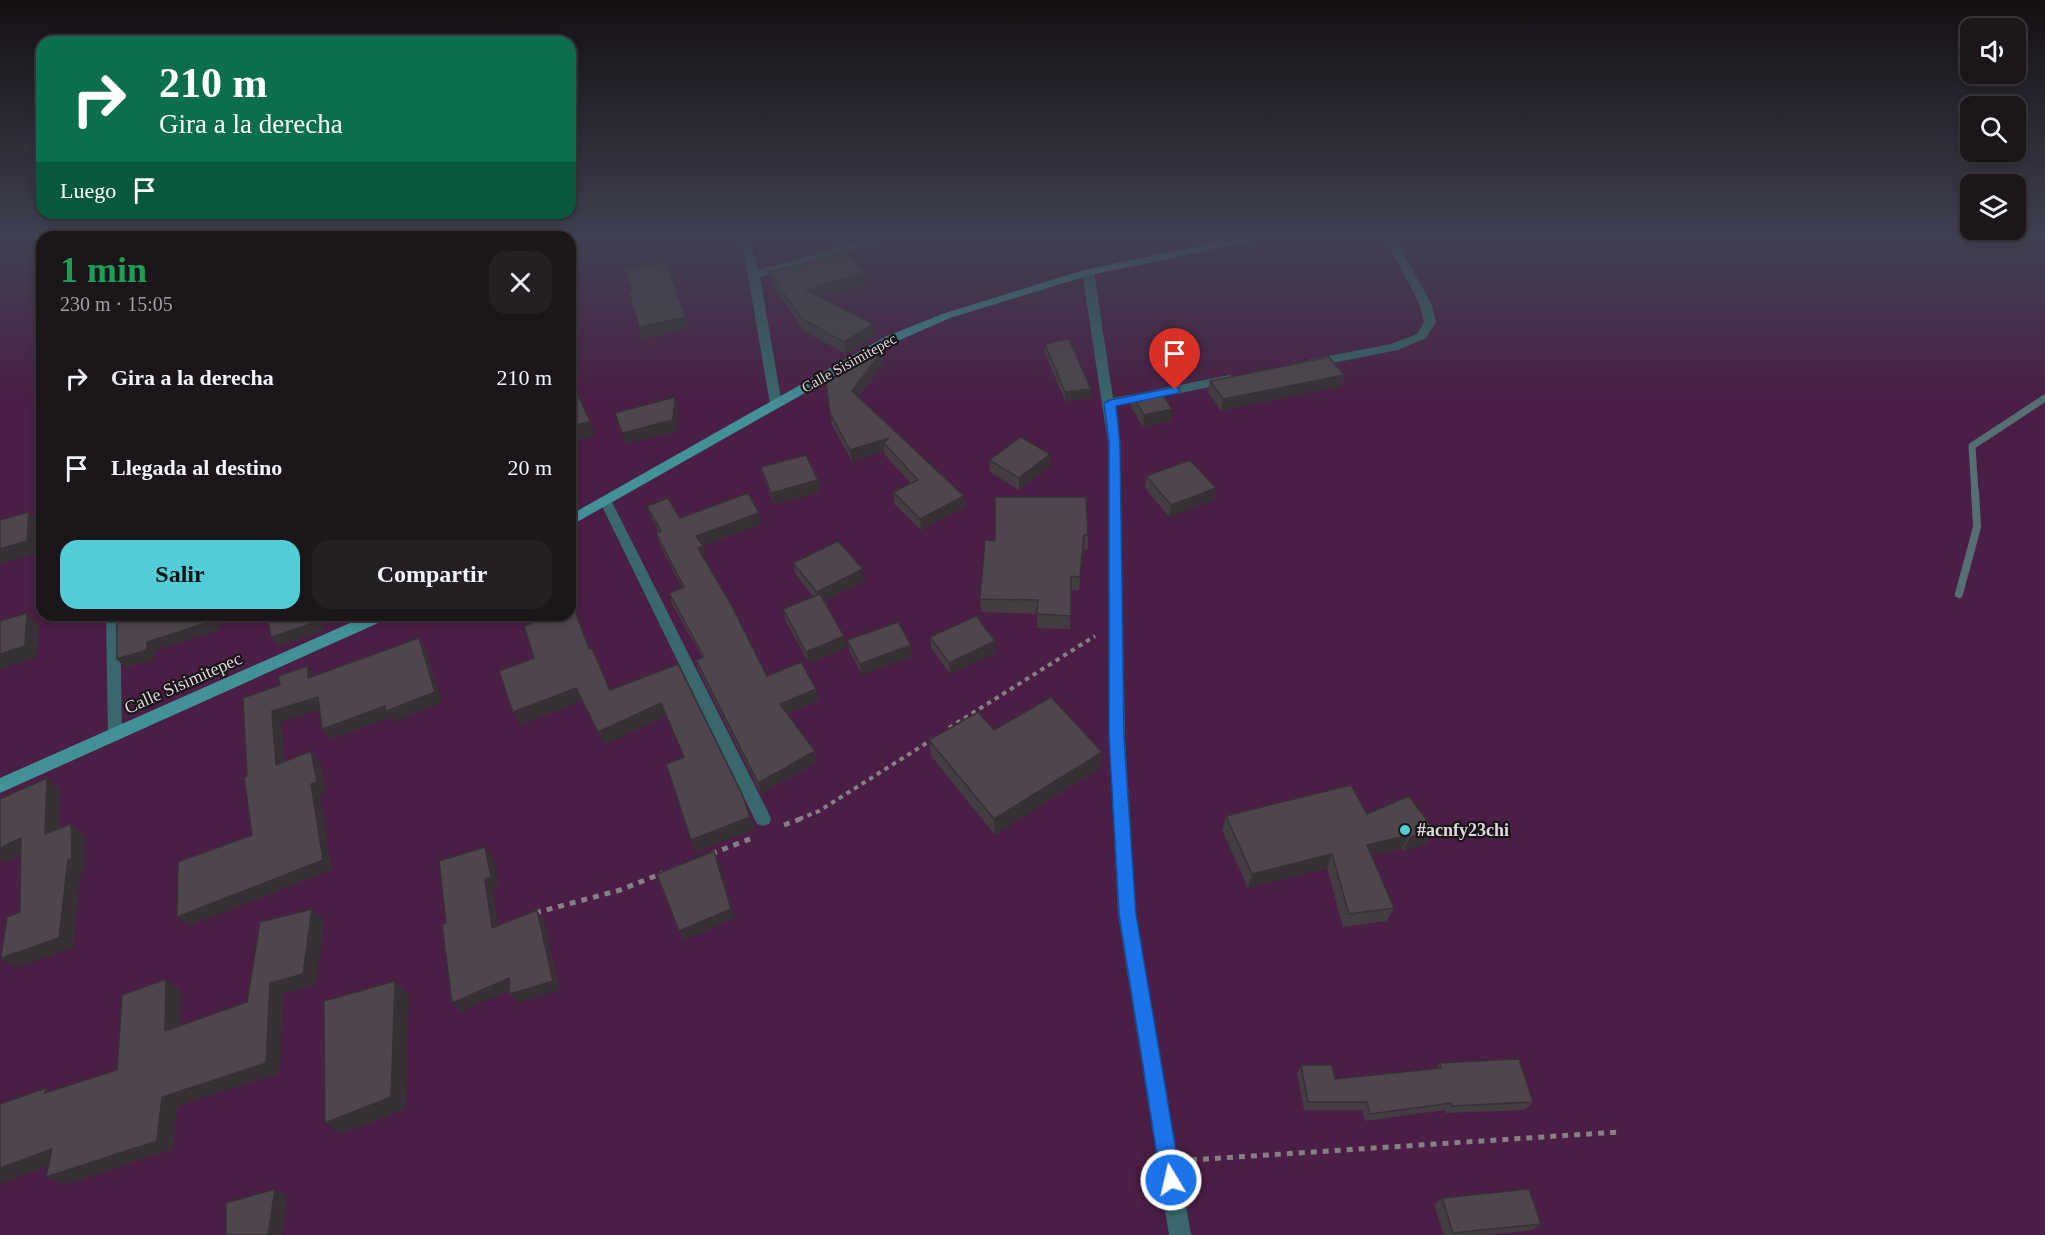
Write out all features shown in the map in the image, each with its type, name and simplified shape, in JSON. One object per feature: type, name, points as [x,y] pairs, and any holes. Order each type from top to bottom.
[{"type":"street","points":[[757,295],[776,404]]},
{"type":"street","name":"Calle Sisimitepec","points":[[576,518],[898,336],[946,316],[1009,295]]},
{"type":"street","points":[[1092,295],[1110,403],[1114,443],[1117,737],[1127,914],[1180,1235]]},
{"type":"street","points":[[1303,365],[1394,347],[1422,336],[1431,322],[1420,295]]},
{"type":"street","points":[[1110,403],[1246,376]]},
{"type":"street","name":"Calle Sisimitepec","points":[[0,786],[369,621]]},
{"type":"lane","points":[[606,502],[764,826]]},
{"type":"lane","points":[[112,621],[115,735]]},
{"type":"path","points":[[947,729],[1116,623]]},
{"type":"path","points":[[775,829],[819,811],[938,736]]},
{"type":"path","points":[[708,855],[764,826]]},
{"type":"path","points":[[532,914],[620,890],[664,872]]},
{"type":"path","points":[[1168,1162],[1619,1132]]},
{"type":"shaded area","points":[[0,295],[36,295],[36,621],[576,621],[576,295],[2045,295],[2045,1235],[0,1235]]},
{"type":"building","points":[[630,295],[677,295],[685,317],[639,327]]},
{"type":"building","points":[[785,295],[815,295],[873,324],[844,342],[802,319]]},
{"type":"building","points":[[1069,339],[1091,389],[1065,392],[1045,344]]},
{"type":"building","points":[[882,351],[852,391],[964,496],[920,519],[893,492],[918,480],[884,443],[889,438],[850,450],[830,413],[826,382]]},
{"type":"building","points":[[1329,357],[1344,375],[1223,399],[1210,381]]},
{"type":"building","points":[[1160,390],[1172,409],[1144,415],[1132,395]]},
{"type":"building","points":[[576,391],[590,421],[576,425]]},
{"type":"building","points":[[675,397],[673,420],[622,433],[615,413]]},
{"type":"building","points":[[1021,437],[1050,454],[1019,478],[989,460]]},
{"type":"building","points":[[806,455],[818,480],[771,493],[761,467]]},
{"type":"building","points":[[1190,460],[1216,488],[1171,505],[1146,476]]},
{"type":"building","points":[[748,493],[759,513],[696,536],[703,546],[698,548],[733,608],[767,676],[801,662],[816,689],[780,704],[815,751],[758,783],[696,660],[704,657],[669,593],[684,587],[656,533],[661,531],[647,506],[668,498],[680,518]]},
{"type":"building","points":[[995,497],[1086,497],[1088,535],[1084,535],[1080,577],[1071,576],[1071,616],[1037,614],[1038,600],[980,599],[985,540],[995,541]]},
{"type":"building","points":[[29,512],[27,541],[0,549],[0,520]]},
{"type":"building","points":[[838,541],[863,569],[817,592],[793,563]]},
{"type":"building","points":[[820,594],[844,636],[806,652],[783,609]]},
{"type":"building","points":[[27,613],[25,646],[0,654],[0,621]]},
{"type":"building","points":[[576,613],[589,649],[592,648],[610,690],[678,664],[742,794],[750,817],[691,840],[666,764],[684,757],[661,703],[598,732],[576,688],[513,712],[499,671],[534,658],[524,626],[538,621],[576,621]]},
{"type":"building","points":[[976,616],[995,641],[949,663],[930,637]]},
{"type":"building","points":[[124,621],[212,621],[147,642],[147,650],[117,659],[117,623]]},
{"type":"building","points":[[268,621],[317,621],[317,622],[271,637]]},
{"type":"building","points":[[898,622],[911,645],[860,664],[847,640]]},
{"type":"building","points":[[419,638],[435,692],[386,711],[385,706],[322,729],[318,697],[272,711],[276,765],[311,751],[317,782],[311,784],[323,860],[177,917],[178,862],[252,835],[244,777],[247,776],[243,698],[280,685],[278,676],[308,666],[308,678]]},
{"type":"building","points":[[1051,697],[1102,752],[994,819],[929,740],[978,712],[994,730]]},
{"type":"building","points":[[47,778],[45,834],[71,824],[72,859],[68,860],[59,938],[1,958],[7,917],[20,912],[21,838],[0,848],[0,799]]},
{"type":"building","points":[[1351,785],[1367,814],[1409,796],[1434,830],[1367,845],[1394,908],[1349,914],[1332,854],[1252,874],[1226,816]]},
{"type":"building","points":[[485,847],[491,877],[485,879],[492,928],[537,910],[553,981],[510,994],[509,978],[452,1003],[442,925],[446,923],[439,861]]},
{"type":"building","points":[[714,851],[731,909],[679,931],[657,874]]},
{"type":"building","points":[[312,909],[303,974],[270,983],[266,1063],[162,1097],[157,1141],[46,1177],[52,1149],[0,1168],[0,1104],[46,1088],[45,1093],[117,1070],[122,995],[166,979],[165,1031],[247,1002],[260,922]]},
{"type":"building","points":[[395,981],[391,1097],[325,1123],[324,1001]]},
{"type":"building","points":[[1519,1059],[1533,1102],[1452,1106],[1451,1103],[1370,1114],[1367,1102],[1308,1102],[1301,1065],[1332,1065],[1335,1079],[1441,1068],[1440,1063]]},
{"type":"building","points":[[275,1189],[268,1235],[226,1235],[226,1203]]},
{"type":"building","points":[[1529,1189],[1541,1224],[1453,1233],[1442,1198]]},
{"type":"waterway","points":[[1975,493],[1972,446],[2045,398]]},
{"type":"waterway","points":[[1959,594],[1977,527],[1975,491]]},
{"type":"place","name":"#acnfy23chi","points":[[1405,830]]},
{"type":"route","points":[[1171,1180],[1127,914],[1117,737],[1114,443],[1110,403],[1175,390]]}]
